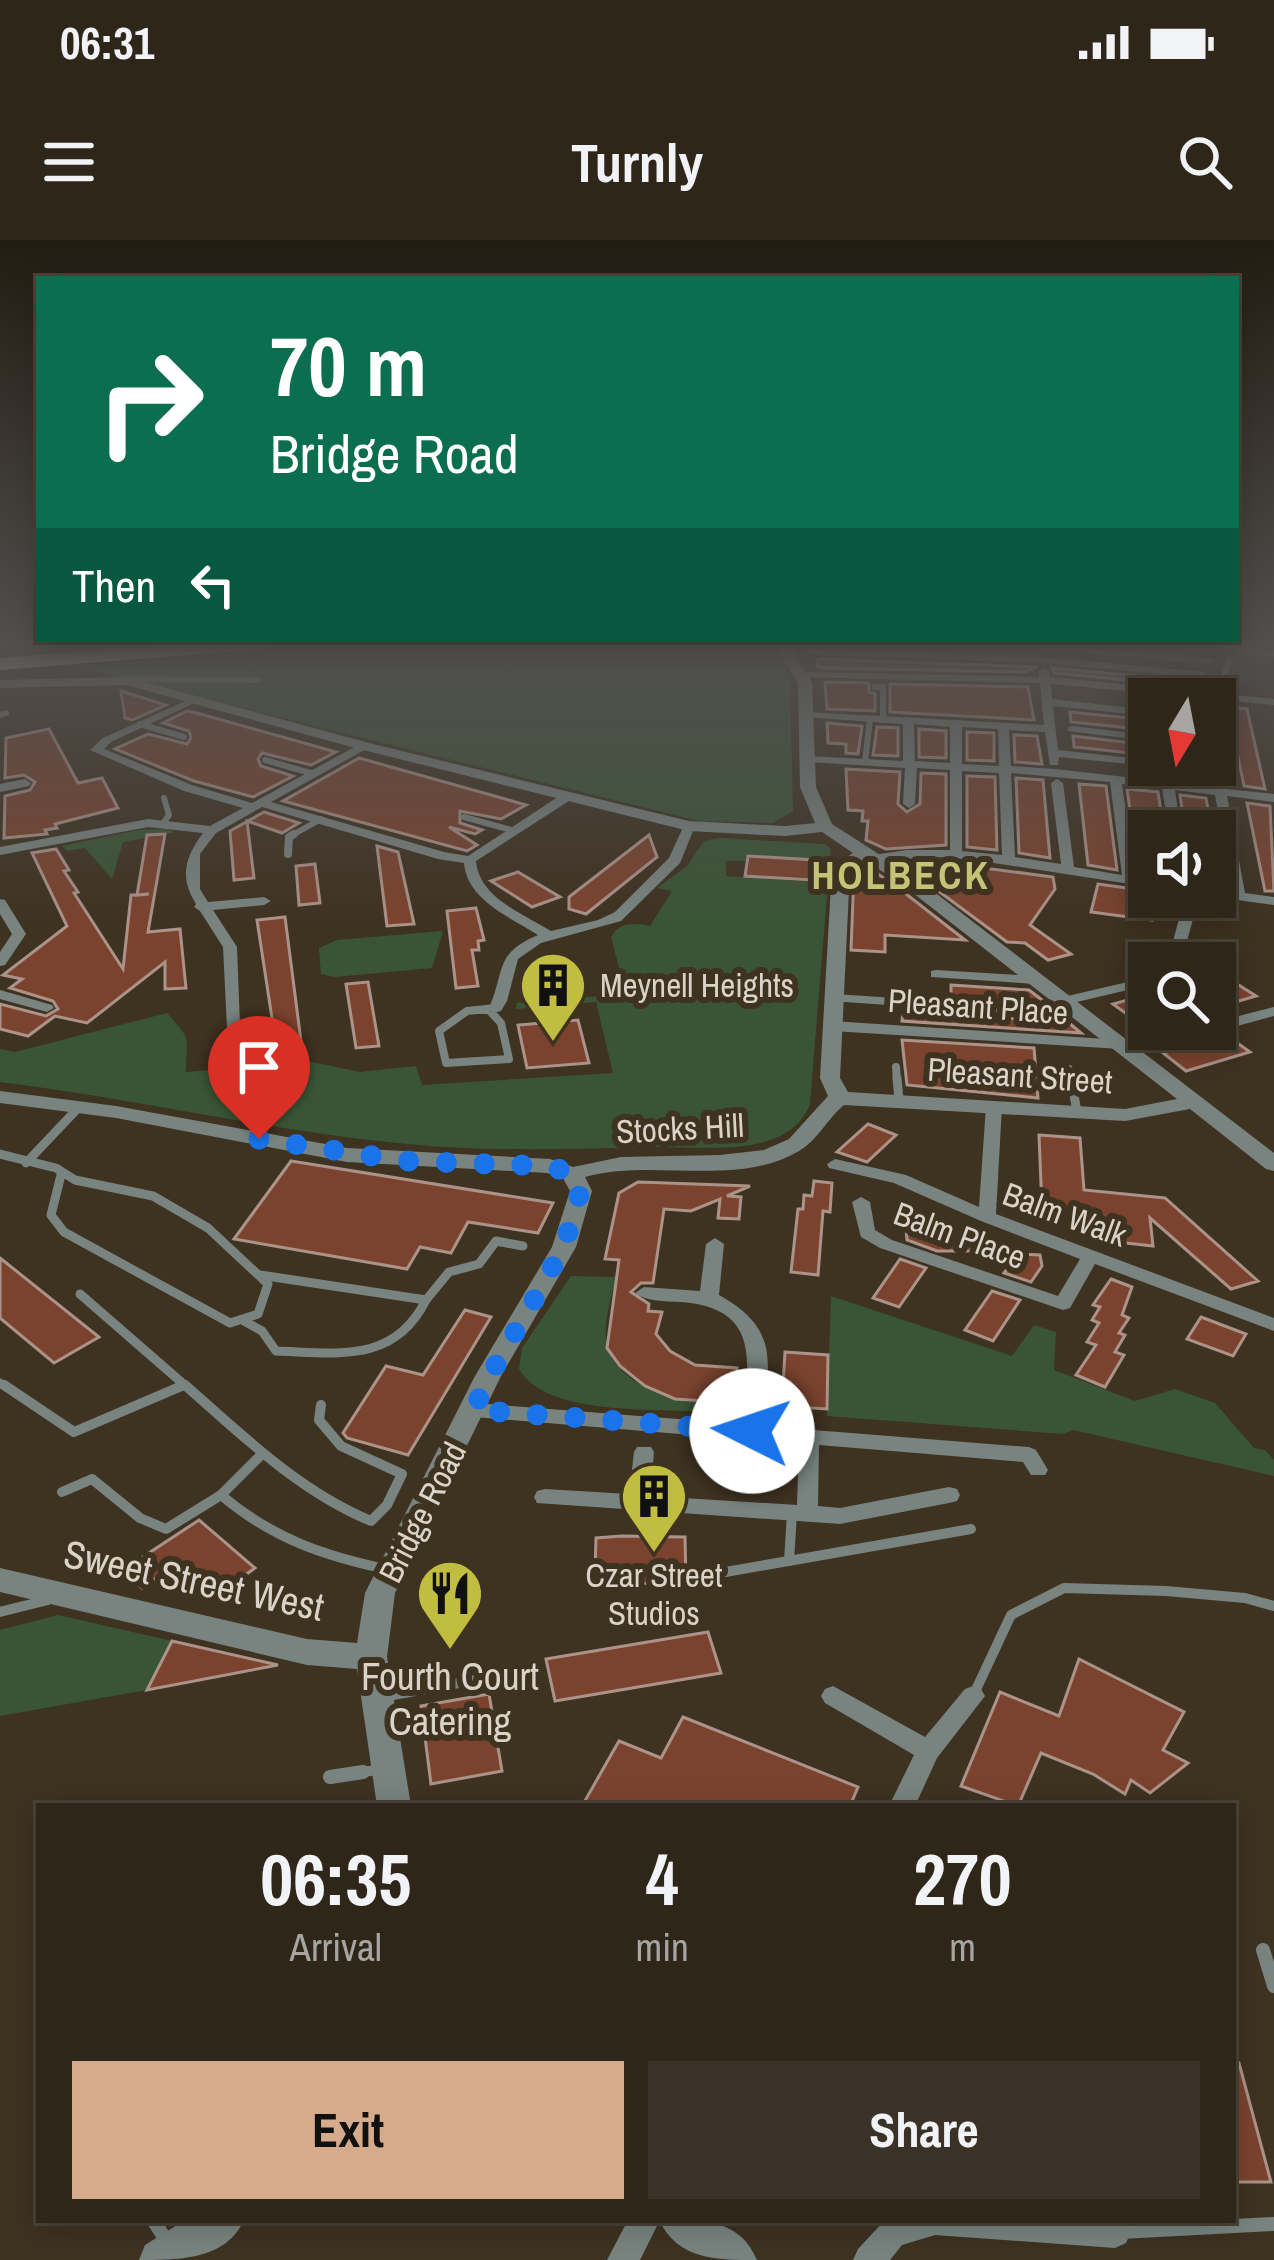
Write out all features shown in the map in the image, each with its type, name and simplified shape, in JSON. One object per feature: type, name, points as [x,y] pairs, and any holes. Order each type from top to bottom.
[{"type":"street","points":[[114,736],[96,750],[188,788],[470,860],[568,796]]},
{"type":"street","points":[[328,736],[689,826],[784,831],[825,826]]},
{"type":"street","points":[[807,736],[811,799],[825,826],[872,855],[1274,1164]]},
{"type":"street","points":[[909,736],[909,804]]},
{"type":"street","points":[[956,736],[956,856]]},
{"type":"street","points":[[1003,736],[1009,863]]},
{"type":"street","points":[[1051,736],[1054,758],[1128,762]]},
{"type":"street","points":[[232,1025],[230,947],[201,908],[191,868],[201,841],[212,830],[364,746]]},
{"type":"street","points":[[808,759],[1128,781]]},
{"type":"street","points":[[1116,780],[1128,872]]},
{"type":"street","points":[[0,788],[25,783]]},
{"type":"street","points":[[1057,783],[1068,872]]},
{"type":"street","points":[[1177,786],[1274,798]]},
{"type":"street","points":[[1220,786],[1239,896]]},
{"type":"street","points":[[0,851],[164,822],[212,830]]},
{"type":"street","points":[[492,1009],[506,988],[507,964],[530,942],[626,911],[645,886],[674,862],[689,826]]},
{"type":"street","points":[[840,1099],[831,1089],[830,1078],[834,998],[842,967],[841,867],[872,855],[914,853],[1128,880]]},
{"type":"street","points":[[470,860],[469,873],[476,886],[547,935]]},
{"type":"street","points":[[1236,896],[1274,901]]},
{"type":"street","points":[[201,908],[264,901]]},
{"type":"street","points":[[0,903],[19,934],[0,962]]},
{"type":"street","points":[[936,974],[1036,980]]},
{"type":"street","points":[[834,998],[1072,1007],[1128,988]]},
{"type":"street","points":[[0,994],[47,1008]]},
{"type":"street","name":"Pleasant Place","points":[[1236,1021],[1274,1011]]},
{"type":"street","name":"Pleasant Place","points":[[832,1026],[1128,1047]]},
{"type":"street","points":[[0,1097],[347,1155],[550,1166],[572,1174]]},
{"type":"street","name":"Pleasant Street","points":[[840,1099],[1148,1114],[1195,1102]]},
{"type":"street","name":"Stocks Hill","points":[[572,1174],[609,1163],[770,1156],[808,1136],[832,1102],[840,1099]]},
{"type":"street","points":[[987,1217],[994,1106]]},
{"type":"street","name":"Balm Walk","points":[[835,1164],[900,1179],[987,1217],[1274,1324]]},
{"type":"street","name":"Bridge Road","points":[[394,1803],[371,1658],[380,1593],[514,1329],[564,1247],[580,1191],[572,1174]]},
{"type":"street","name":"Balm Place","points":[[861,1202],[867,1233],[886,1244],[1061,1312],[1091,1256]]},
{"type":"street","points":[[709,1298],[715,1244]]},
{"type":"street","points":[[644,1293],[709,1298],[728,1307],[754,1330],[758,1343],[752,1431]]},
{"type":"street","points":[[474,1410],[1029,1455],[1038,1470]]},
{"type":"street","points":[[800,1513],[809,1436]]},
{"type":"street","points":[[639,1503],[644,1452]]},
{"type":"street","points":[[545,1497],[840,1516],[949,1495]]},
{"type":"street","name":"Sweet Street West","points":[[0,1580],[307,1652],[371,1658]]},
{"type":"street","points":[[833,1696],[928,1751]]},
{"type":"street","points":[[903,1803],[928,1751],[973,1696]]},
{"type":"street","points":[[167,2248],[217,2223]]},
{"type":"street","points":[[623,2260],[644,2223]]},
{"type":"street","points":[[869,2260],[893,2232],[924,2223]]},
{"type":"street","points":[[980,2223],[1115,2232]]},
{"type":"lane","points":[[865,762],[872,736]]},
{"type":"lane","points":[[266,760],[314,774]]},
{"type":"lane","points":[[164,798],[169,814],[164,822]]},
{"type":"lane","points":[[464,817],[515,831]]},
{"type":"lane","points":[[288,854],[289,837],[320,819]]},
{"type":"lane","points":[[492,1009],[501,1024],[509,1059],[446,1063],[439,1031],[467,1011],[492,1009]]},
{"type":"lane","points":[[896,1067],[899,1100]]},
{"type":"lane","points":[[1069,1069],[1077,1112]]},
{"type":"lane","points":[[26,1163],[79,1107]]},
{"type":"lane","points":[[0,1154],[56,1168],[61,1175],[153,1196],[208,1228],[260,1275],[268,1294],[258,1314],[230,1323],[64,1232],[51,1215],[61,1175]]},
{"type":"lane","points":[[244,1321],[262,1330],[276,1351],[381,1349],[410,1330],[449,1272],[479,1264],[496,1241],[523,1246]]},
{"type":"lane","points":[[260,1275],[426,1300]]},
{"type":"lane","points":[[80,1294],[262,1454],[340,1508],[371,1521],[387,1505],[402,1474],[341,1446],[319,1420],[321,1405]]},
{"type":"lane","points":[[0,1383],[74,1432],[185,1385]]},
{"type":"lane","points":[[62,1492],[92,1479],[140,1519],[166,1528],[221,1495],[262,1454]]},
{"type":"lane","points":[[221,1495],[290,1546],[390,1570]]},
{"type":"lane","points":[[789,1561],[800,1513]]},
{"type":"lane","points":[[714,1574],[971,1529]]},
{"type":"lane","points":[[973,1696],[1011,1615],[1064,1588],[1166,1591],[1245,1598],[1274,1606]]},
{"type":"lane","points":[[0,1612],[65,1595]]},
{"type":"lane","points":[[376,1698],[524,1672]]},
{"type":"lane","points":[[329,1777],[388,1768]]},
{"type":"lane","points":[[1263,1950],[1274,1986]]},
{"type":"lane","points":[[1115,2232],[1274,2224]]},
{"type":"green space","points":[[357,736],[791,736],[793,811],[773,823],[699,821]]},
{"type":"green space","points":[[138,830],[175,832],[123,842],[112,879],[85,848],[67,851],[62,846]]},
{"type":"green space","points":[[704,841],[825,844],[831,849],[829,867],[814,869],[814,860],[749,856],[747,861],[726,861],[726,876],[828,883],[810,1104],[799,1122],[764,1142],[719,1148],[438,1147],[305,1131],[0,1082],[0,1049],[15,1052],[167,1013],[186,1038],[186,1072],[307,1061],[360,1072],[416,1066],[422,1085],[613,1073],[596,1002],[516,1009],[517,1003],[626,994],[611,937],[623,926],[650,926],[672,891],[657,888],[687,866]]},
{"type":"green space","points":[[443,931],[432,968],[335,977],[321,974],[319,948],[337,940]]},
{"type":"green space","points":[[571,1276],[616,1277],[606,1336],[624,1373],[654,1390],[721,1402],[703,1412],[602,1407],[552,1395],[533,1384],[519,1369],[522,1348]]},
{"type":"green space","points":[[831,1296],[1012,1356],[1034,1325],[1056,1332],[1054,1370],[1135,1401],[1175,1389],[1215,1403],[1254,1448],[1265,1450],[1274,1460],[1274,1476],[1073,1430],[1063,1434],[827,1416]]},
{"type":"green space","points":[[58,1615],[172,1641],[147,1690],[0,1716],[0,1630]]},
{"type":"building","points":[[53,736],[78,783],[102,778],[118,808],[55,824],[57,828],[45,830],[47,834],[4,838],[5,796],[30,790],[35,782],[24,775],[5,778],[6,738]]},
{"type":"building","points":[[143,736],[187,744],[191,738],[279,736],[336,752],[311,765],[262,753],[261,766],[293,776],[253,797],[194,781],[115,749]]},
{"type":"building","points":[[828,736],[861,736],[858,754],[846,753],[846,744],[828,743]]},
{"type":"building","points":[[876,736],[898,736],[898,756],[873,755]]},
{"type":"building","points":[[919,736],[946,736],[946,758],[919,757]]},
{"type":"building","points":[[967,736],[994,736],[994,761],[967,760]]},
{"type":"building","points":[[1014,736],[1037,736],[1042,764],[1015,762]]},
{"type":"building","points":[[1073,736],[1128,743],[1128,753],[1074,747]]},
{"type":"building","points":[[1236,736],[1253,736],[1265,789],[1244,786]]},
{"type":"building","points":[[359,758],[526,805],[501,819],[460,811],[460,823],[482,830],[475,834],[449,827],[477,845],[467,851],[283,801]]},
{"type":"building","points":[[846,769],[900,772],[898,804],[907,812],[920,804],[921,773],[946,774],[946,845],[886,849],[866,840],[868,821],[862,821],[863,811],[848,810]]},
{"type":"building","points":[[967,776],[995,777],[997,850],[967,847]]},
{"type":"building","points":[[1016,778],[1043,780],[1050,858],[1019,853]]},
{"type":"building","points":[[1079,784],[1106,786],[1117,870],[1088,865]]},
{"type":"building","points":[[1127,789],[1158,792],[1161,810],[1130,810]]},
{"type":"building","points":[[1180,795],[1206,798],[1208,810],[1182,810]]},
{"type":"building","points":[[1247,803],[1270,806],[1274,891],[1265,891]]},
{"type":"building","points":[[264,812],[299,823],[282,833],[248,821]]},
{"type":"building","points":[[247,821],[254,878],[234,880],[230,831]]},
{"type":"building","points":[[165,834],[148,932],[180,929],[186,988],[165,989],[165,962],[87,1023],[55,1016],[28,1036],[0,1029],[0,1004],[46,1016],[58,1009],[53,1001],[10,988],[22,979],[3,975],[67,926],[32,853],[56,849],[78,892],[74,893],[123,969],[131,895],[137,895],[147,835]]},
{"type":"building","points":[[649,835],[657,857],[586,914],[569,909],[569,897]]},
{"type":"building","points":[[377,846],[398,852],[414,924],[387,926]]},
{"type":"building","points":[[748,856],[815,860],[812,880],[745,876]]},
{"type":"building","points":[[939,862],[1053,877],[1055,889],[1030,925],[1071,954],[1048,960],[1025,943],[1007,942],[902,864]]},
{"type":"building","points":[[315,864],[320,903],[299,905],[296,866]]},
{"type":"building","points":[[865,865],[965,940],[885,935],[885,952],[851,950],[854,872]]},
{"type":"building","points":[[518,872],[560,897],[532,907],[491,881]]},
{"type":"building","points":[[1098,884],[1128,888],[1128,917],[1091,912]]},
{"type":"building","points":[[476,908],[484,940],[478,941],[479,950],[472,950],[478,986],[456,988],[447,911]]},
{"type":"building","points":[[285,917],[302,1049],[277,1051],[257,920]]},
{"type":"building","points":[[368,982],[379,1046],[356,1048],[346,984]]},
{"type":"building","points":[[1236,983],[1256,996],[1236,1002]]},
{"type":"building","points":[[951,985],[1029,990],[1046,1003],[951,997]]},
{"type":"building","points":[[1128,1000],[1128,1015],[1113,1004]]},
{"type":"building","points":[[903,1012],[1068,1022],[1081,1033],[902,1021]]},
{"type":"building","name":"Meynell Heights","points":[[578,1020],[589,1063],[527,1068],[518,1025]]},
{"type":"building","points":[[902,1040],[1034,1048],[1038,1098],[907,1085]]},
{"type":"building","points":[[1236,1042],[1250,1052],[1186,1071],[1163,1053],[1236,1050]]},
{"type":"building","points":[[868,1124],[896,1135],[867,1162],[837,1152]]},
{"type":"building","points":[[1039,1135],[1080,1138],[1084,1190],[1165,1198],[1258,1281],[1231,1289],[1150,1218],[1153,1246],[1098,1240],[1098,1235],[1086,1233],[1085,1212],[1042,1208]]},
{"type":"building","points":[[291,1161],[553,1203],[538,1233],[468,1222],[451,1253],[420,1247],[407,1269],[234,1239]]},
{"type":"building","points":[[814,1181],[832,1183],[830,1212],[823,1211],[818,1275],[791,1272],[798,1209],[803,1209],[804,1195],[812,1196]]},
{"type":"building","points":[[638,1182],[750,1186],[727,1196],[741,1197],[739,1219],[718,1218],[720,1199],[691,1211],[664,1209],[653,1283],[641,1283],[631,1292],[649,1304],[648,1311],[662,1312],[656,1334],[670,1351],[695,1365],[737,1368],[736,1385],[721,1402],[675,1399],[645,1386],[607,1348],[619,1260],[605,1259],[619,1193]]},
{"type":"building","points":[[905,1220],[937,1222],[937,1231],[970,1233],[972,1251],[937,1251],[907,1240]]},
{"type":"building","points":[[1018,1254],[1040,1255],[1042,1266],[1031,1282],[1004,1273]]},
{"type":"building","points":[[0,1258],[99,1337],[54,1363],[0,1318]]},
{"type":"building","points":[[900,1259],[926,1268],[899,1307],[873,1298]]},
{"type":"building","points":[[1111,1279],[1132,1287],[1122,1315],[1129,1318],[1119,1333],[1125,1335],[1115,1352],[1124,1355],[1105,1387],[1076,1375],[1096,1345],[1087,1342],[1099,1323],[1092,1320],[1100,1307],[1093,1305]]},
{"type":"building","points":[[992,1291],[1020,1300],[993,1341],[965,1330]]},
{"type":"building","points":[[465,1310],[491,1317],[408,1455],[347,1438],[343,1433],[386,1366],[423,1375]]},
{"type":"building","points":[[1201,1317],[1246,1334],[1233,1356],[1187,1339]]},
{"type":"building","points":[[785,1352],[828,1355],[827,1409],[796,1407],[783,1385]]},
{"type":"building","points":[[199,1520],[255,1568],[219,1594],[181,1561],[142,1588],[123,1570]]},
{"type":"building","name":"Czar Street Studios","points":[[685,1537],[686,1584],[622,1583],[622,1571],[595,1571],[596,1538]]},
{"type":"building","points":[[708,1632],[721,1673],[555,1701],[546,1659]]},
{"type":"building","points":[[172,1641],[278,1665],[147,1690]]},
{"type":"building","points":[[1079,1659],[1184,1712],[1163,1750],[1188,1763],[1150,1793],[1131,1780],[1125,1794],[1093,1774],[1041,1753],[1019,1803],[961,1786],[1000,1692],[1059,1716]]},
{"type":"building","points":[[489,1694],[502,1771],[431,1784],[421,1706]]},
{"type":"building","points":[[683,1717],[858,1787],[851,1803],[584,1803],[619,1741],[661,1758]]},
{"type":"building","points":[[1239,2063],[1271,2182],[1236,2182]]},
{"type":"place","name":"Meynell Heights","points":[[553,1044]]},
{"type":"place","name":"Czar Street Studios","points":[[654,1555]]},
{"type":"place","name":"Fourth Court Catering","points":[[450,1652]]},
{"type":"district","name":"HOLBECK","points":[[901,875]]},
{"type":"route","points":[[259,1139],[347,1155],[550,1166],[572,1174],[580,1191],[564,1247],[488,1376],[474,1410],[752,1431]]}]
